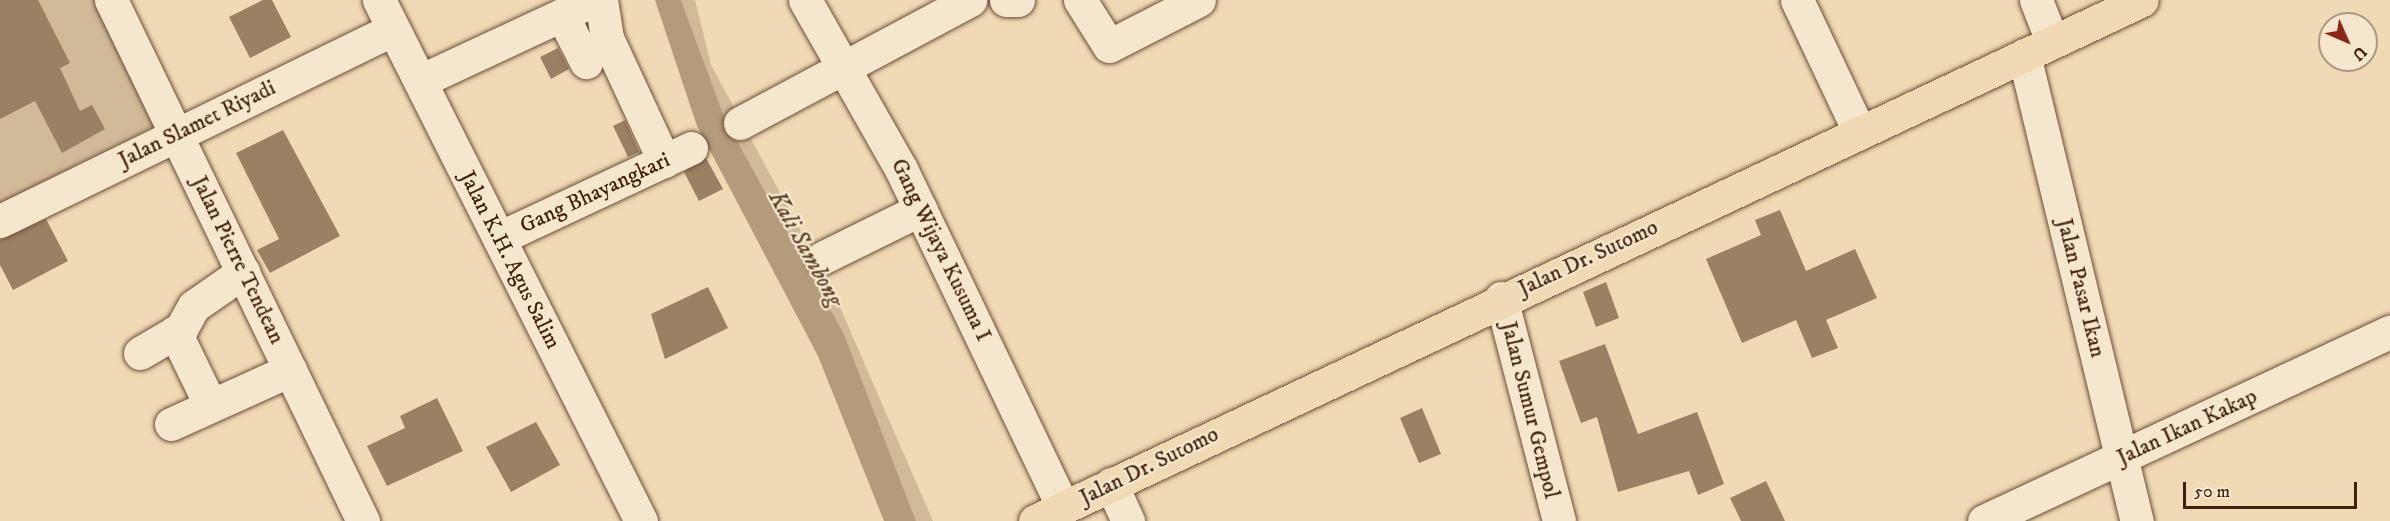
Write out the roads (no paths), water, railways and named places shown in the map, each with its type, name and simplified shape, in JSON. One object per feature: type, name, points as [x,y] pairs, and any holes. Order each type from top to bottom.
[{"type":"main road","name":"Jalan Dr. Sutomo","points":[[1049,514],[1501,298],[2038,48],[2103,8],[2142,0]]},
{"type":"street","name":"Jalan Pierre Tendean","points":[[111,0],[363,521]]},
{"type":"street","points":[[420,81],[594,0]]},
{"type":"street","name":"Gang Bhayangkari","points":[[499,238],[678,154],[608,38],[601,0]]},
{"type":"street","name":"Gang Wijaya Kusuma I","points":[[805,0],[845,68],[921,209],[1049,514]]},
{"type":"street","points":[[740,123],[970,0]]},
{"type":"street","points":[[1006,0],[1018,0]]},
{"type":"street","points":[[1080,0],[1109,46],[1199,0]]},
{"type":"street","points":[[1797,0],[1859,131]]},
{"type":"street","name":"Jalan Pasar Ikan","points":[[2036,0],[2038,48],[2137,521]]},
{"type":"street","name":"Jalan Slamet Riyadi","points":[[0,220],[177,134],[386,14]]},
{"type":"street","name":"Jalan K.H. Agus Salim","points":[[386,14],[641,521]]},
{"type":"street","points":[[562,15],[586,62]]},
{"type":"street","points":[[822,258],[921,209]]},
{"type":"street","points":[[140,352],[175,332],[194,306],[243,272]]},
{"type":"street","name":"Jalan Sumur Gempol","points":[[1501,298],[1558,521]]},
{"type":"street","points":[[175,332],[211,406]]},
{"type":"street","name":"Jalan Ikan Kakap","points":[[1984,521],[2390,332]]},
{"type":"street","points":[[171,424],[290,370]]},
{"type":"street","points":[[1111,484],[1128,521]]},
{"type":"water label","name":"Kali Sambong","points":[[805,249]]}]
